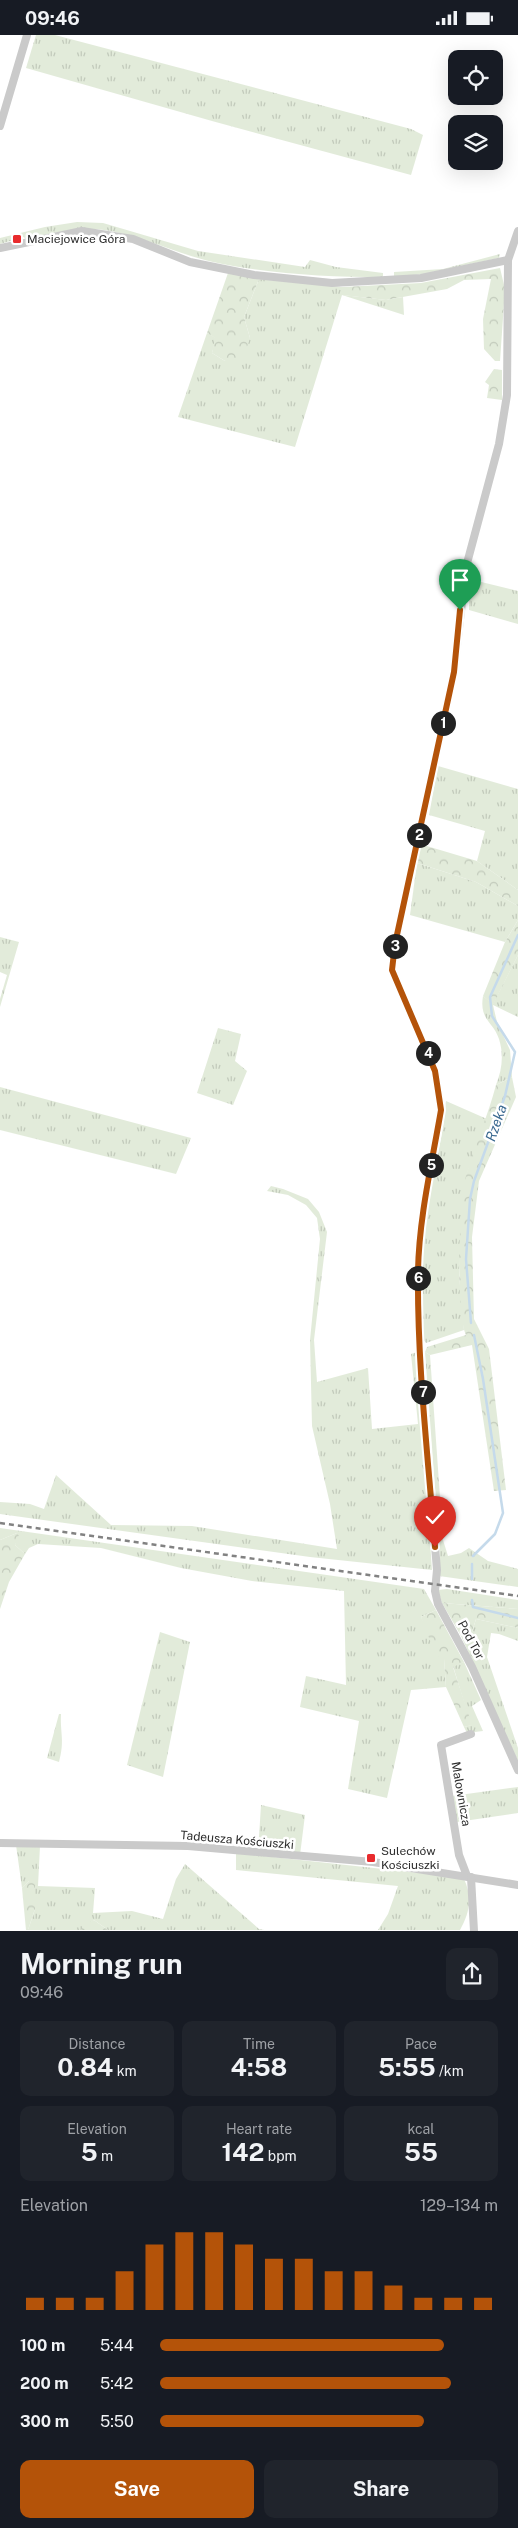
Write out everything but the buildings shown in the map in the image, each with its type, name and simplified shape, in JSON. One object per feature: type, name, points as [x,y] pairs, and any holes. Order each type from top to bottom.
[{"type":"street","points":[[0,126],[27,35]]},
{"type":"street","points":[[0,248],[82,231],[133,239],[190,262],[254,275],[332,283],[421,278],[508,260]]},
{"type":"street","name":"Pod Tor","points":[[518,231],[508,260],[507,395],[499,443],[466,567],[454,672],[395,944],[392,970],[435,1071],[441,1098],[441,1110],[421,1219],[418,1270],[422,1371],[437,1570],[435,1597],[481,1685],[518,1770]]},
{"type":"street","name":"Malownicza","points":[[469,1877],[459,1855],[441,1745],[471,1734]]},
{"type":"street","name":"Tadeusza Kościuszki","points":[[0,1843],[188,1846],[373,1863],[518,1885]]},
{"type":"street","points":[[469,1877],[474,1931]]},
{"type":"green space","points":[[36,35],[55,35],[411,129],[423,135],[411,175],[26,68]]},
{"type":"green space","points":[[77,222],[103,223],[198,251],[305,267],[310,260],[336,267],[383,273],[383,277],[297,274],[234,266],[200,259],[124,234],[100,229],[78,229],[25,239],[24,237],[0,244],[0,238],[45,227]]},
{"type":"green space","points":[[500,254],[499,258],[423,274],[394,277],[394,272],[443,269]]},
{"type":"green space","points":[[500,268],[505,289],[500,361],[495,361],[484,349],[483,319],[491,279],[464,280],[447,289],[386,300],[342,295],[342,287],[421,283]]},
{"type":"green space","points":[[228,273],[259,279],[244,317],[250,338],[243,358],[225,361],[212,353],[215,338],[207,333]]},
{"type":"green space","points":[[259,279],[342,287],[343,295],[386,300],[403,297],[404,315],[342,295],[295,447],[178,417],[207,333],[216,338],[212,353],[225,361],[250,338],[244,317]]},
{"type":"green space","points":[[494,369],[502,370],[502,400],[487,398],[489,385],[485,382]]},
{"type":"green space","points":[[469,579],[518,591],[518,624],[469,610]]},
{"type":"green space","points":[[438,766],[518,789],[518,890],[477,861],[485,831],[429,815]]},
{"type":"green space","points":[[420,844],[477,861],[518,890],[518,906],[476,882],[417,863]]},
{"type":"green space","points":[[417,863],[476,882],[518,906],[518,920],[505,942],[410,915]]},
{"type":"green space","points":[[518,920],[518,955],[493,1005],[483,996],[505,942]]},
{"type":"green space","points":[[0,937],[19,942],[0,1007],[0,999],[7,975],[0,972]]},
{"type":"green space","points":[[518,955],[518,1017],[493,1005],[497,1022],[510,1050],[512,1077],[496,1085],[500,1074],[502,1057],[499,1039],[483,1010],[483,996],[493,1004]]},
{"type":"green space","points":[[218,1028],[241,1034],[235,1061],[247,1071],[233,1105],[197,1093]]},
{"type":"green space","points":[[512,1077],[516,1097],[479,1181],[472,1237],[474,1319],[489,1349],[506,1490],[494,1491],[472,1345],[430,1355],[425,1352],[427,1347],[466,1335],[460,1303],[459,1279],[460,1229],[464,1186],[496,1085]]},
{"type":"green space","points":[[0,1087],[191,1138],[176,1174],[0,1130]]},
{"type":"green space","points":[[446,1101],[487,1119],[467,1173],[463,1205],[459,1275],[464,1330],[426,1343],[423,1339],[422,1245],[425,1216],[442,1134]]},
{"type":"green space","points":[[271,1186],[308,1199],[319,1212],[327,1232],[314,1340],[317,1382],[368,1368],[372,1429],[418,1424],[411,1354],[417,1352],[432,1570],[310,1557],[0,1514],[0,1502],[30,1504],[44,1509],[56,1475],[111,1525],[192,1526],[337,1549],[330,1504],[312,1426],[310,1340],[320,1239],[317,1218],[306,1205],[288,1195],[267,1191]]},
{"type":"green space","points":[[425,1352],[430,1355],[443,1540],[448,1556],[461,1553],[469,1548],[488,1561],[518,1569],[518,1587],[439,1576],[440,1556]]},
{"type":"green space","points":[[0,1528],[424,1589],[436,1610],[421,1617],[444,1658],[446,1687],[411,1690],[387,1798],[348,1789],[359,1721],[300,1707],[306,1676],[346,1685],[344,1591],[252,1581],[181,1568],[101,1548],[38,1544],[29,1548],[25,1554],[15,1545],[17,1533],[0,1540]]},
{"type":"green space","points":[[17,1533],[19,1536],[15,1545],[25,1554],[9,1582],[0,1609],[0,1540]]},
{"type":"green space","points":[[447,1589],[518,1600],[518,1609],[442,1603],[438,1590]]},
{"type":"green space","points":[[442,1603],[518,1609],[518,1628],[476,1619],[472,1632],[461,1636]]},
{"type":"green space","points":[[436,1610],[464,1662],[453,1667],[472,1725],[464,1727],[446,1687],[444,1659],[436,1656],[421,1617]]},
{"type":"green space","points":[[476,1619],[518,1628],[518,1641],[491,1633],[487,1657],[518,1748],[518,1761],[461,1636],[472,1632]]},
{"type":"green space","points":[[160,1632],[190,1642],[163,1777],[127,1765]]},
{"type":"green space","points":[[464,1662],[481,1700],[472,1706],[483,1731],[467,1733],[464,1727],[471,1725],[453,1666]]},
{"type":"green space","points":[[59,1714],[61,1714],[62,1742],[59,1762],[47,1758]]},
{"type":"green space","points":[[518,1787],[518,1813],[457,1822],[452,1796]]},
{"type":"green space","points":[[261,1805],[305,1815],[300,1855],[258,1852]]},
{"type":"green space","points":[[16,1845],[40,1846],[38,1886],[95,1888],[93,1913],[132,1911],[163,1919],[176,1879],[185,1864],[259,1929],[264,1930],[108,1930],[94,1920],[81,1930],[28,1930],[35,1909],[29,1881],[22,1888]]},
{"type":"green space","points":[[236,1853],[457,1877],[464,1879],[467,1886],[468,1912],[460,1930],[378,1930],[388,1914],[398,1886],[236,1870]]},
{"type":"green space","points":[[29,1881],[35,1883],[35,1909],[28,1930],[26,1930],[22,1888]]},
{"type":"green space","points":[[94,1920],[108,1930],[81,1930],[84,1925]]},
{"type":"waterway","name":"Rzeka","points":[[471,1323],[466,1259],[470,1199],[474,1181],[505,1096],[515,1052],[492,1016],[490,997],[518,935]]},
{"type":"waterway","name":"Rzeka","points":[[473,1556],[495,1534],[503,1513],[483,1379],[474,1335]]},
{"type":"waterway","name":"Rzeka","points":[[472,1564],[472,1579]]},
{"type":"waterway","name":"Rzeka","points":[[472,1600],[473,1607],[518,1618]]},
{"type":"railway","points":[[0,1523],[518,1596]]},
{"type":"place","name":"Maciejowice Góra","points":[[17,239]]},
{"type":"place","name":"Sulechów Kościuszki","points":[[371,1858]]},
{"type":"route","points":[[435,1547],[422,1371],[418,1270],[421,1219],[441,1110],[441,1098],[435,1071],[392,970],[395,944],[454,672],[460,610]]}]
